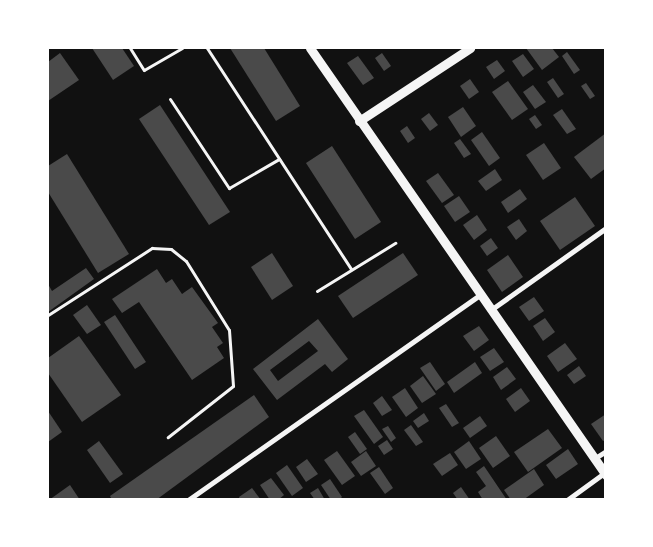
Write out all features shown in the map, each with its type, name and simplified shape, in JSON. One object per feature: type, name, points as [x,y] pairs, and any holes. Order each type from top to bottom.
[{"type":"street","points":[[310,48],[605,474],[567,500]]},
{"type":"street","points":[[359,121],[470,48]]},
{"type":"street","points":[[492,309],[606,228]]},
{"type":"street","points":[[188,500],[481,294]]},
{"type":"street","points":[[595,458],[606,451]]},
{"type":"lane","points":[[130,48],[144,70],[182,48]]},
{"type":"lane","points":[[207,48],[351,270]]},
{"type":"lane","points":[[170,99],[229,188],[279,159]]},
{"type":"lane","points":[[317,291],[395,243]]},
{"type":"lane","points":[[48,315],[152,248],[170,249],[186,261],[229,330],[234,386],[168,437]]},
{"type":"building","points":[[92,48],[122,48],[134,66],[113,80]]},
{"type":"building","points":[[230,48],[264,48],[300,106],[276,121]]},
{"type":"building","points":[[526,48],[552,48],[559,57],[542,70]]},
{"type":"building","points":[[567,52],[580,70],[574,74],[562,56]]},
{"type":"building","points":[[60,53],[79,80],[48,101],[48,62]]},
{"type":"building","points":[[382,53],[391,66],[384,71],[375,58]]},
{"type":"building","points":[[523,54],[534,69],[523,77],[512,61]]},
{"type":"building","points":[[358,56],[374,78],[363,85],[347,63]]},
{"type":"building","points":[[497,60],[505,71],[494,79],[486,67]]},
{"type":"building","points":[[553,78],[564,94],[558,98],[547,82]]},
{"type":"building","points":[[470,79],[479,92],[469,99],[460,86]]},
{"type":"building","points":[[508,81],[528,109],[512,120],[492,92]]},
{"type":"building","points":[[586,83],[595,96],[590,99],[581,86]]},
{"type":"building","points":[[533,85],[546,102],[535,109],[523,92]]},
{"type":"building","points":[[160,105],[230,212],[209,225],[139,119]]},
{"type":"building","points":[[463,107],[476,126],[461,137],[448,117]]},
{"type":"building","points":[[562,109],[576,129],[567,134],[553,115]]},
{"type":"building","points":[[429,113],[438,125],[430,131],[421,119]]},
{"type":"building","points":[[535,115],[542,125],[536,129],[529,119]]},
{"type":"building","points":[[407,126],[415,138],[408,143],[400,131]]},
{"type":"building","points":[[482,132],[500,158],[489,166],[471,140]]},
{"type":"building","points":[[606,133],[606,168],[591,179],[574,157]]},
{"type":"building","points":[[460,139],[471,154],[464,158],[454,143]]},
{"type":"building","points":[[544,143],[561,168],[543,180],[526,155]]},
{"type":"building","points":[[332,146],[381,222],[355,239],[306,163]]},
{"type":"building","points":[[67,154],[129,254],[98,273],[48,192],[48,166]]},
{"type":"building","points":[[495,169],[502,180],[486,191],[478,181]]},
{"type":"building","points":[[438,173],[454,195],[442,203],[426,181]]},
{"type":"building","points":[[520,189],[527,199],[508,213],[501,202]]},
{"type":"building","points":[[459,196],[470,212],[455,222],[444,206]]},
{"type":"building","points":[[575,197],[595,226],[560,250],[540,221]]},
{"type":"building","points":[[477,215],[487,230],[474,240],[463,225]]},
{"type":"building","points":[[519,219],[527,231],[516,240],[507,227]]},
{"type":"building","points":[[491,238],[498,248],[487,256],[480,246]]},
{"type":"building","points":[[272,253],[293,286],[272,300],[251,267]]},
{"type":"building","points":[[403,253],[418,275],[353,318],[338,296]]},
{"type":"building","points":[[508,255],[523,277],[502,292],[487,270]]},
{"type":"building","points":[[86,268],[94,279],[48,312],[48,284],[52,291]]},
{"type":"building","points":[[157,269],[166,283],[172,279],[182,294],[192,287],[218,323],[212,327],[223,343],[217,347],[224,358],[192,380],[139,302],[122,313],[112,299]]},
{"type":"building","points":[[534,297],[544,311],[529,321],[519,307]]},
{"type":"building","points":[[87,305],[101,325],[87,334],[73,315]]},
{"type":"building","points":[[115,315],[146,362],[135,369],[104,322]]},
{"type":"building","points":[[545,318],[555,332],[543,341],[533,326]]},
{"type":"building","points":[[318,319],[348,359],[332,372],[325,364],[277,400],[253,369]],"holes":[[[309,341],[318,351],[278,381],[270,370]]]},
{"type":"building","points":[[479,326],[489,340],[474,351],[463,336]]},
{"type":"building","points":[[79,336],[121,395],[82,422],[48,373],[48,358]]},
{"type":"building","points":[[565,343],[577,359],[558,372],[547,356]]},
{"type":"building","points":[[494,348],[504,362],[490,371],[480,357]]},
{"type":"building","points":[[430,362],[445,384],[436,391],[420,368]]},
{"type":"building","points":[[475,362],[482,373],[454,393],[447,382]]},
{"type":"building","points":[[579,366],[586,376],[574,384],[567,375]]},
{"type":"building","points":[[507,367],[516,379],[501,390],[493,377]]},
{"type":"building","points":[[423,376],[436,394],[422,403],[410,386]]},
{"type":"building","points":[[405,388],[418,408],[406,417],[392,397]]},
{"type":"building","points":[[521,388],[530,401],[515,412],[506,399]]},
{"type":"building","points":[[254,395],[269,417],[156,500],[112,500],[110,496]]},
{"type":"building","points":[[382,396],[392,410],[382,416],[373,403]]},
{"type":"building","points":[[446,404],[459,423],[452,427],[439,408]]},
{"type":"building","points":[[364,410],[383,437],[374,444],[354,416]]},
{"type":"building","points":[[48,411],[62,432],[48,442]]},
{"type":"building","points":[[424,413],[429,421],[418,428],[413,421]]},
{"type":"building","points":[[606,414],[606,440],[603,441],[591,424]]},
{"type":"building","points":[[480,416],[487,426],[470,438],[463,428]]},
{"type":"building","points":[[411,425],[423,442],[416,446],[404,430]]},
{"type":"building","points":[[388,426],[396,438],[391,442],[382,429]]},
{"type":"building","points":[[548,429],[562,448],[528,472],[514,452]]},
{"type":"building","points":[[355,432],[367,449],[360,454],[348,437]]},
{"type":"building","points":[[496,436],[510,456],[493,468],[479,448]]},
{"type":"building","points":[[387,440],[393,449],[384,455],[378,446]]},
{"type":"building","points":[[99,441],[123,474],[110,483],[87,450]]},
{"type":"building","points":[[469,441],[481,459],[466,469],[454,452]]},
{"type":"building","points":[[568,449],[578,464],[556,479],[546,465]]},
{"type":"building","points":[[337,451],[355,476],[342,485],[324,460]]},
{"type":"building","points":[[366,451],[376,466],[361,476],[351,462]]},
{"type":"building","points":[[450,453],[458,465],[442,476],[433,464]]},
{"type":"building","points":[[307,459],[318,474],[306,482],[296,467]]},
{"type":"building","points":[[287,465],[303,488],[292,496],[276,473]]},
{"type":"building","points":[[484,466],[507,500],[483,500],[478,492],[486,486],[476,472]]},
{"type":"building","points":[[379,467],[393,488],[385,494],[370,473]]},
{"type":"building","points":[[534,469],[544,485],[523,500],[511,500],[504,490]]},
{"type":"building","points":[[271,478],[284,495],[278,500],[270,500],[260,485]]},
{"type":"building","points":[[330,479],[342,497],[339,500],[331,500],[321,485]]},
{"type":"building","points":[[70,485],[80,500],[49,500]]},
{"type":"building","points":[[461,487],[470,500],[458,500],[453,493]]},
{"type":"building","points":[[252,488],[261,500],[240,500],[239,497]]},
{"type":"building","points":[[318,488],[325,500],[315,500],[310,493]]}]
